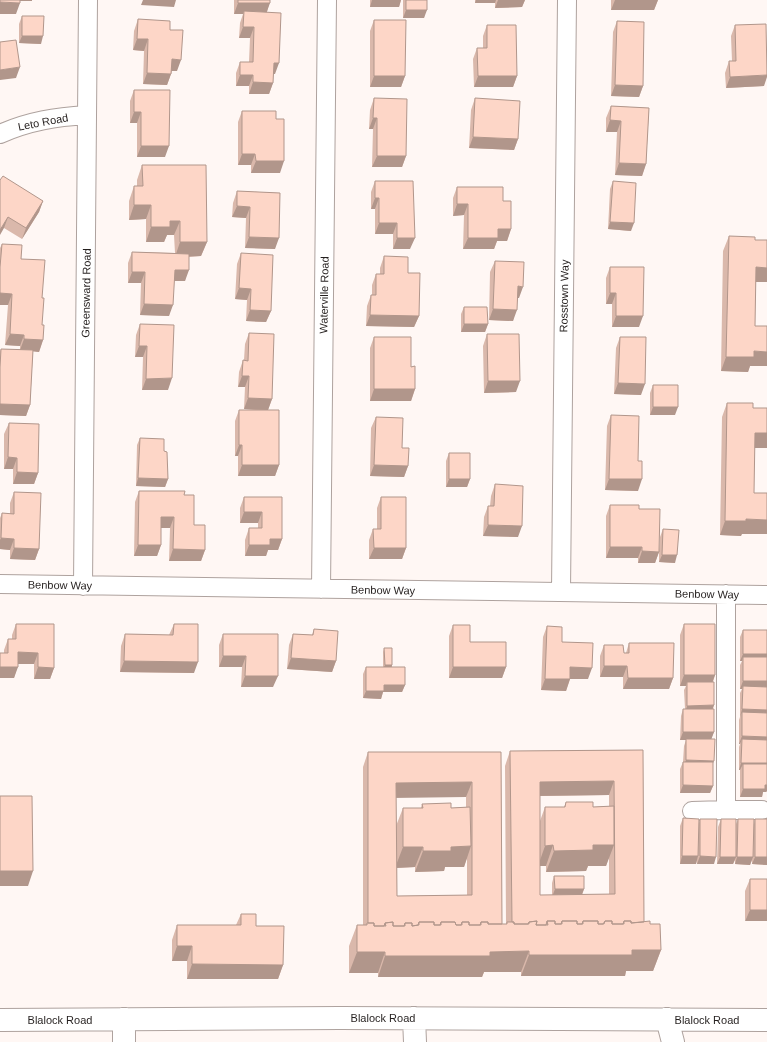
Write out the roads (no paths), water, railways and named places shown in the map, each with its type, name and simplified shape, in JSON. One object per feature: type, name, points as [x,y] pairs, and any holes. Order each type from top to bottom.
[{"type":"main road","name":"Blalock Road","points":[[0,1020],[414,1018],[767,1020]]},
{"type":"main road","points":[[414,1018],[415,1042]]},
{"type":"main road","points":[[124,1019],[124,1042]]},
{"type":"main road","points":[[667,1020],[673,1042]]},
{"type":"street","name":"Greensward Road","points":[[83,586],[88,0]]},
{"type":"street","name":"Waterville Road","points":[[320,589],[327,0]]},
{"type":"street","name":"Rosstown Way","points":[[561,591],[567,0]]},
{"type":"street","name":"Leto Road","points":[[0,134],[21,124],[63,116],[88,115]]},
{"type":"street","name":"Benbow Way","points":[[0,584],[767,595]]},
{"type":"street","points":[[726,594],[726,810]]},
{"type":"street","points":[[692,811],[762,810]]}]
